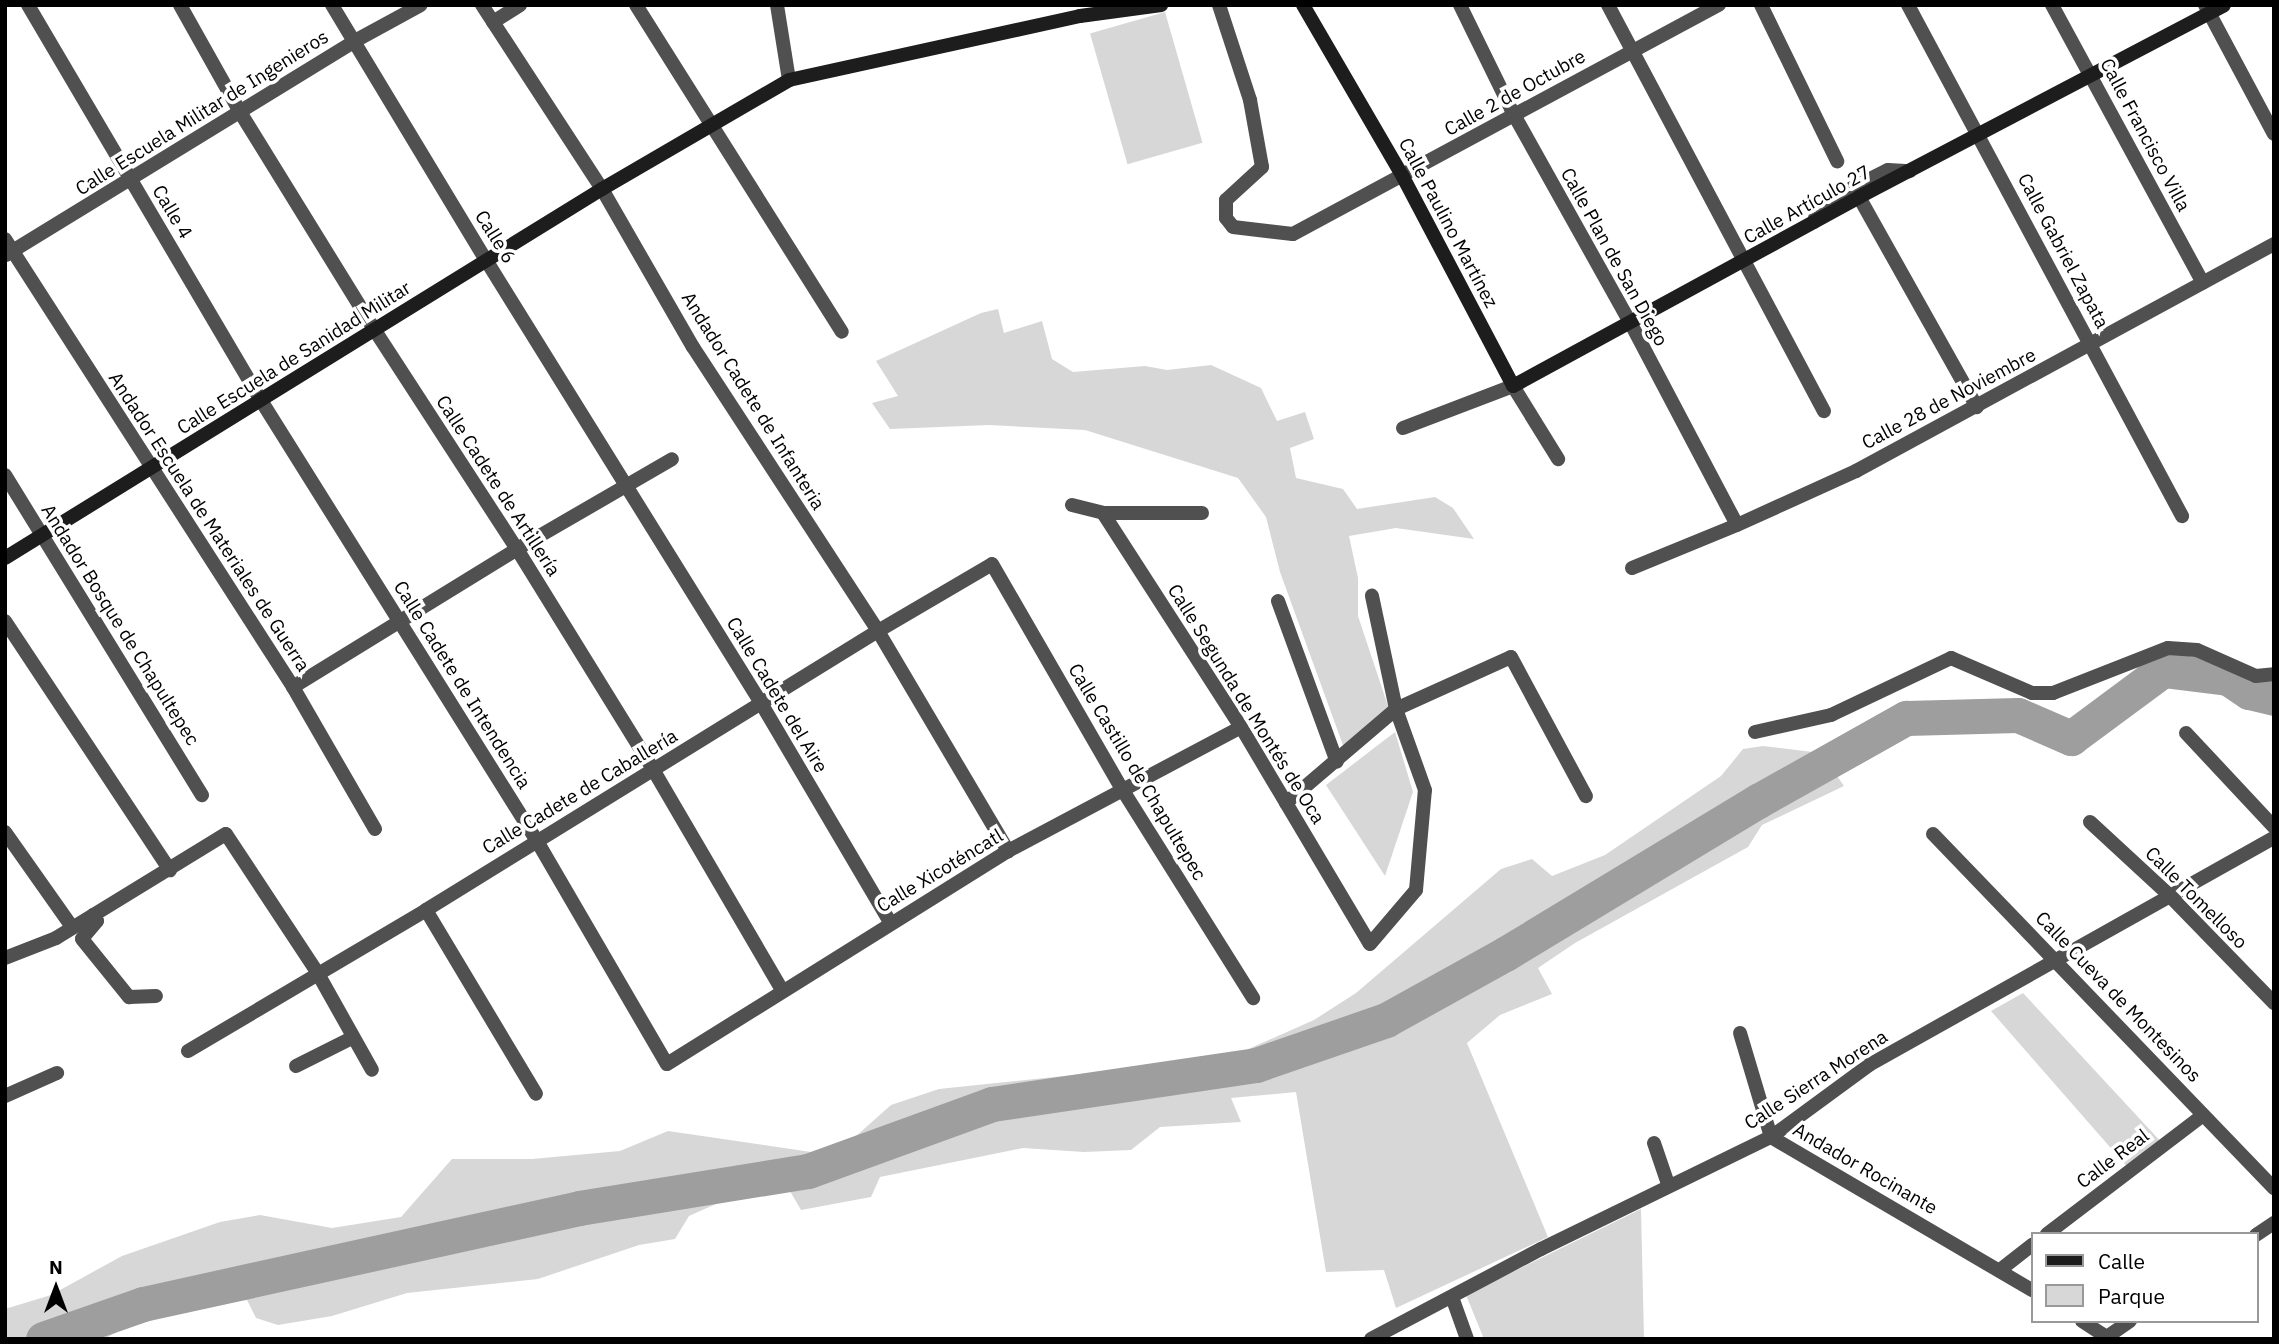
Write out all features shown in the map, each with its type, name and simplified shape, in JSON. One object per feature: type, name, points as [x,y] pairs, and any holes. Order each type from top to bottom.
[{"type":"street","name":"Calle 4","points":[[28,5],[262,402]]},
{"type":"street","name":"Calle Cadete de Artillería","points":[[180,5],[240,112],[374,329],[517,549],[654,771],[782,990]]},
{"type":"street","name":"Calle 6","points":[[332,5],[486,260],[628,487]]},
{"type":"street","name":"Calle Escuela Militar de Ingenieros","points":[[8,249],[130,180],[353,42],[421,5]]},
{"type":"street","name":"Andador Cadete de Infanteria","points":[[482,5],[602,188],[693,347],[878,631],[1008,851]]},
{"type":"street","points":[[493,22],[520,5]]},
{"type":"street","points":[[636,5],[842,332]]},
{"type":"street","points":[[777,5],[789,80]]},
{"type":"street","name":"Calle Escuela de Sanidad Militar","points":[[5,558],[262,402],[374,329],[602,188],[789,80],[1080,16],[1161,5]]},
{"type":"street","name":"Calle 2 de Octubre","points":[[1219,5],[1250,100],[1262,167],[1226,200],[1226,218],[1233,226],[1293,234],[1403,177],[1513,113],[1718,5]]},
{"type":"street","name":"Calle Paulino Martínez","points":[[1303,5],[1403,177],[1513,386],[1558,459]]},
{"type":"street","name":"Calle Plan de San Diego","points":[[1460,5],[1513,113],[1630,322],[1737,525]]},
{"type":"street","points":[[1608,5],[1824,411]]},
{"type":"street","points":[[1761,5],[1837,161]]},
{"type":"street","name":"Calle Gabriel Zapata","points":[[1908,5],[2182,516]]},
{"type":"street","name":"Calle Francisco Villa","points":[[2052,5],[2203,283]]},
{"type":"street","name":"Calle Artículo 27","points":[[1403,428],[1513,386],[1859,197],[2092,76],[2207,9],[2224,5]]},
{"type":"street","points":[[2207,9],[2274,134]]},
{"type":"street","points":[[1814,222],[1818,207],[1852,188],[1888,170],[1910,171]]},
{"type":"street","points":[[1859,197],[1977,407]]},
{"type":"street","name":"Calle 28 de Noviembre","points":[[1632,568],[1737,525],[1856,471],[2274,244]]},
{"type":"street","name":"Andador Escuela de Materiales de Guerra","points":[[8,249],[293,687],[375,829]]},
{"type":"street","name":"Calle Cadete de Intendencia","points":[[262,402],[537,841],[667,1064]]},
{"type":"street","points":[[293,687],[517,549],[628,487],[672,459]]},
{"type":"street","name":"Andador Bosque de Chapultepec","points":[[5,475],[202,795]]},
{"type":"street","name":"Calle Cadete del Aire","points":[[628,487],[761,703],[891,924]]},
{"type":"street","points":[[1072,505],[1103,513],[1202,513]]},
{"type":"street","name":"Calle Segunda de Montés de Oca","points":[[1103,513],[1241,727],[1370,944],[1416,890],[1425,790],[1396,709]]},
{"type":"street","name":"Calle Cadete de Caballería","points":[[188,1051],[317,972],[426,910],[878,631],[992,564]]},
{"type":"street","name":"Calle Castillo de Chapultepec","points":[[992,564],[1122,789],[1253,998]]},
{"type":"street","points":[[1372,596],[1396,709]]},
{"type":"street","points":[[1278,601],[1337,762]]},
{"type":"street","points":[[5,621],[170,870]]},
{"type":"street","points":[[1755,732],[1831,715],[1951,658],[2032,693],[2053,693],[2168,648],[2197,650],[2256,676],[2274,674]]},
{"type":"street","points":[[1286,803],[1396,709],[1511,657],[1586,796]]},
{"type":"street","name":"Calle Xicoténcatl","points":[[667,1064],[1008,851],[1241,727]]},
{"type":"street","points":[[2186,733],[2274,827]]},
{"type":"street","name":"Calle Tomelloso","points":[[2090,822],[2169,895],[2274,1003]]},
{"type":"street","points":[[5,832],[72,927]]},
{"type":"street","points":[[5,958],[42,944],[170,870],[226,834],[317,972],[372,1070]]},
{"type":"street","name":"Calle Cueva de Montesinos","points":[[1933,834],[2274,1188]]},
{"type":"street","name":"Calle Sierra Morena","points":[[1371,1339],[1668,1184],[1771,1137],[1869,1065],[2274,838]]},
{"type":"street","points":[[426,910],[536,1094]]},
{"type":"street","points":[[93,915],[97,921],[82,939],[130,997],[156,996]]},
{"type":"street","name":"Andador Rocinante","points":[[1740,1033],[1771,1137],[2030,1289]]},
{"type":"street","points":[[296,1066],[352,1038]]},
{"type":"street","points":[[5,1096],[57,1073]]},
{"type":"street","name":"Calle Real","points":[[2050,1232],[2203,1115]]},
{"type":"street","points":[[1654,1143],[1668,1184]]},
{"type":"street","points":[[2258,1234],[2274,1223]]},
{"type":"street","points":[[2000,1270],[2030,1247]]},
{"type":"street","points":[[1452,1297],[1467,1339]]},
{"type":"street","points":[[2085,1323],[2105,1338],[2127,1323]]},
{"type":"green space","points":[[1165,12],[1202,143],[1128,164],[1090,33]]},
{"type":"green space","points":[[998,309],[1004,333],[1042,321],[1052,359],[1073,372],[1145,366],[1167,370],[1211,365],[1261,388],[1277,421],[1305,412],[1314,439],[1290,448],[1296,478],[1343,489],[1357,509],[1435,497],[1453,508],[1474,539],[1396,528],[1349,536],[1358,578],[1358,616],[1389,709],[1344,748],[1280,572],[1266,517],[1238,478],[1085,430],[989,425],[890,429],[872,403],[898,396],[876,361],[981,313]]},
{"type":"green space","points":[[1395,732],[1413,792],[1385,876],[1326,785]]},
{"type":"green space","points":[[1763,746],[1821,753],[1844,786],[1762,825],[1748,847],[1575,943],[1538,968],[1552,994],[1500,1015],[1467,1043],[1548,1237],[1396,1308],[1384,1270],[1326,1272],[1296,1092],[1231,1098],[1241,1122],[1160,1127],[1131,1150],[1084,1152],[1023,1148],[880,1177],[871,1197],[801,1210],[787,1186],[754,1187],[689,1216],[675,1239],[639,1245],[538,1279],[407,1293],[332,1316],[278,1325],[256,1318],[247,1300],[159,1309],[104,1339],[5,1339],[5,1309],[51,1295],[122,1256],[220,1222],[260,1215],[332,1228],[401,1217],[452,1159],[532,1159],[620,1151],[668,1131],[818,1153],[855,1137],[891,1105],[939,1089],[1226,1059],[1314,1020],[1356,993],[1501,869],[1532,859],[1552,876],[1605,855],[1721,776],[1743,749]]},
{"type":"green space","points":[[2023,993],[2164,1145],[2130,1170],[1991,1011]]},
{"type":"green space","points":[[1641,1209],[1644,1339],[1484,1339],[1466,1295]]},
{"type":"waterway","points":[[43,1339],[143,1304],[579,1208],[808,1171],[992,1104],[1256,1065],[1386,1020],[1505,954],[1758,801],[1906,718],[2018,715],[2071,738],[2163,670],[2228,678],[2249,692],[2274,698]]}]
